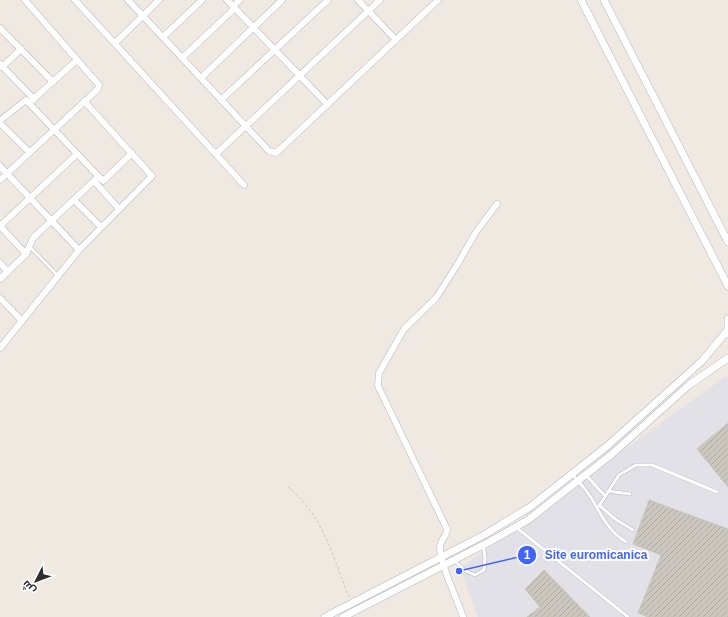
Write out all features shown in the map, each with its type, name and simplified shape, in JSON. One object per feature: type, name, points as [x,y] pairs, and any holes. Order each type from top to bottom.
[{"type":"street","points":[[0,180],[98,89],[99,85],[25,0]]},
{"type":"street","points":[[75,0],[244,185]]},
{"type":"street","points":[[128,0],[221,100],[271,152],[276,154],[438,0]]},
{"type":"street","points":[[115,43],[160,0]]},
{"type":"street","points":[[163,37],[202,0]]},
{"type":"street","points":[[227,0],[328,105]]},
{"type":"street","points":[[182,58],[240,0]]},
{"type":"street","points":[[201,78],[282,0]]},
{"type":"street","points":[[221,100],[328,0]]},
{"type":"street","points":[[358,0],[396,40]]},
{"type":"street","points":[[216,154],[380,0]]},
{"type":"street","points":[[581,0],[728,286]]},
{"type":"street","points":[[604,0],[728,242]]},
{"type":"street","points":[[0,28],[53,82]]},
{"type":"street","points":[[21,49],[1,66],[77,154],[119,209]]},
{"type":"street","points":[[29,152],[0,120],[24,100],[31,101],[77,60]]},
{"type":"street","points":[[0,348],[79,250],[152,176],[84,102]]},
{"type":"street","points":[[96,179],[103,181],[132,153]]},
{"type":"street","points":[[26,254],[0,226],[77,154]]},
{"type":"street","points":[[0,166],[79,250]]},
{"type":"street","points":[[0,279],[26,254],[32,240],[96,179]]},
{"type":"street","points":[[74,200],[101,227]]},
{"type":"street","points":[[463,617],[441,556],[440,544],[447,534],[447,529],[378,386],[377,380],[379,373],[404,329],[436,298],[476,232],[497,204]]},
{"type":"street","points":[[0,263],[8,272]]},
{"type":"street","points":[[0,298],[22,321]]},
{"type":"street","points":[[325,617],[505,524],[530,507],[606,447],[682,380],[727,334],[728,319]]},
{"type":"street","points":[[343,617],[517,527],[629,440],[689,386],[728,358]]},
{"type":"lane","points":[[29,246],[58,276]]},
{"type":"lane","points":[[597,509],[616,479],[624,471],[629,467],[643,464],[652,465],[717,492]]},
{"type":"lane","points":[[572,474],[609,528],[626,542]]},
{"type":"lane","points":[[586,474],[605,496]]},
{"type":"lane","points":[[608,491],[630,494]]},
{"type":"lane","points":[[599,505],[615,519],[633,530]]},
{"type":"lane","points":[[517,527],[628,617]]},
{"type":"lane","points":[[454,559],[464,570],[475,575],[484,570],[485,563],[483,545]]},
{"type":"path","points":[[288,487],[305,503],[318,522],[351,603]]},
{"type":"shaded area","points":[[726,376],[728,379],[728,617],[478,617],[460,568]]},
{"type":"building","points":[[728,423],[728,487],[697,449]]},
{"type":"building","points":[[649,500],[728,529],[728,617],[648,617],[638,613],[661,555],[633,544]]},
{"type":"building","points":[[544,570],[590,617],[527,617],[540,607],[525,589]]},
{"type":"place","name":"Site euromicanica","points":[[459,571]]}]
